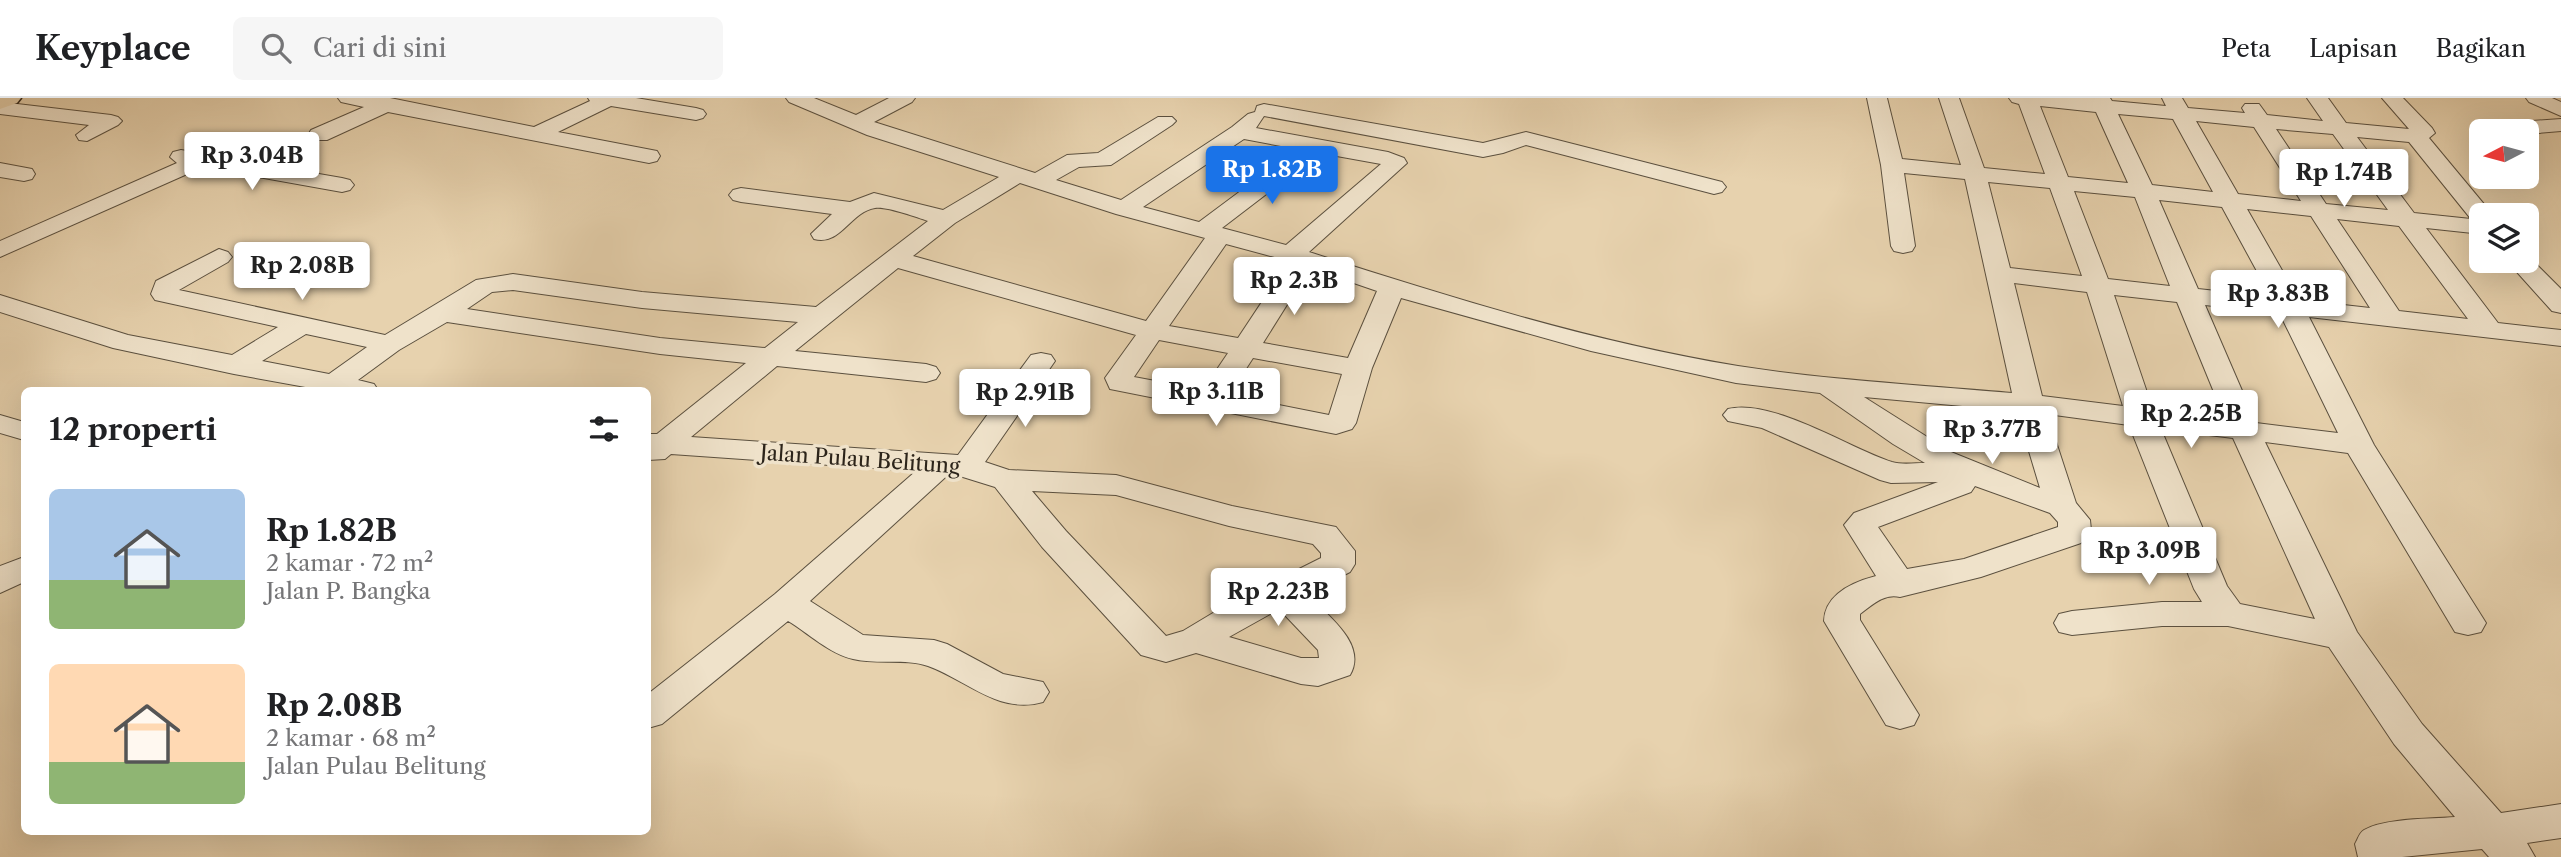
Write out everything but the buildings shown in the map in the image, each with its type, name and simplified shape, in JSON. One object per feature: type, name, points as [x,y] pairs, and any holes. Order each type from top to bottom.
[{"type":"main road","points":[[0,102],[8,98]]},
{"type":"street","points":[[348,98],[395,102],[649,156]]},
{"type":"street","points":[[796,98],[856,123],[1124,209],[1591,343],[1736,374],[1823,385],[2029,403],[2359,445]]},
{"type":"street","points":[[856,123],[905,98]]},
{"type":"street","points":[[1877,98],[1892,165],[1903,246]]},
{"type":"street","points":[[1900,715],[1840,614],[1842,610],[1864,593],[1882,586],[1900,585],[1998,561],[2069,535],[2074,530],[2074,520],[2061,506],[2029,403],[1975,174],[1949,98]]},
{"type":"street","points":[[2019,98],[2176,105],[2262,121],[2416,136],[2424,133],[2392,98]]},
{"type":"street","points":[[2027,98],[2098,285],[2141,417],[2211,589],[2228,614]]},
{"type":"street","points":[[2246,98],[2391,320]]},
{"type":"street","points":[[2317,98],[2342,128],[2490,331]]},
{"type":"street","points":[[2536,98],[2561,110]]},
{"type":"street","points":[[537,134],[622,101],[696,114]]},
{"type":"street","points":[[581,143],[622,101]]},
{"type":"street","points":[[319,135],[395,102]]},
{"type":"street","points":[[2102,102],[2144,192],[2245,432],[2341,637],[2408,734],[2503,844]]},
{"type":"street","points":[[1124,209],[1240,132],[1270,104],[1359,127],[1492,151],[1517,139],[1526,138],[1714,187]]},
{"type":"street","points":[[2176,105],[2290,307],[2359,445],[2468,623]]},
{"type":"street","points":[[0,108],[111,121],[87,135]]},
{"type":"street","points":[[652,449],[947,218],[1028,178],[1075,160],[1103,160],[1165,121]]},
{"type":"street","points":[[2539,127],[2561,125]]},
{"type":"street","points":[[1343,151],[1359,127]]},
{"type":"street","points":[[1211,401],[1245,349],[1297,257],[1396,163],[1388,159],[1240,132]]},
{"type":"street","points":[[2416,136],[2471,203]]},
{"type":"street","points":[[1315,146],[1210,233],[1152,331],[1119,378],[1119,383],[1339,424],[1358,368],[1392,287]]},
{"type":"street","points":[[170,155],[342,185]]},
{"type":"street","points":[[0,250],[201,160]]},
{"type":"street","points":[[1892,165],[2469,226]]},
{"type":"street","points":[[0,170],[24,174]]},
{"type":"street","points":[[741,195],[780,202],[853,209]]},
{"type":"street","points":[[823,234],[853,209],[879,199],[947,218]]},
{"type":"street","points":[[219,257],[164,288],[164,294],[389,344]]},
{"type":"street","points":[[895,259],[1152,331],[1358,368]]},
{"type":"street","points":[[2531,273],[2561,306]]},
{"type":"street","points":[[1999,274],[2561,338]]},
{"type":"street","points":[[334,383],[389,344],[485,285],[513,282],[642,300],[822,316]]},
{"type":"street","points":[[0,303],[123,342],[351,387]]},
{"type":"street","points":[[443,313],[660,345],[926,373]]},
{"type":"street","points":[[234,366],[300,326]]},
{"type":"street","points":[[651,712],[955,464],[1041,361]]},
{"type":"street","points":[[1823,385],[1872,413],[1952,471],[1989,492],[2018,493],[2061,506]]},
{"type":"street","points":[[1738,415],[1770,421],[1891,473],[1926,496]]},
{"type":"street","points":[[0,424],[21,430]]},
{"type":"street","name":"Jalan Pulau Belitung","points":[[652,449],[955,464],[1006,480],[1116,485],[1229,516],[1324,534],[1338,551],[1338,564],[1284,592]]},
{"type":"street","points":[[1891,473],[1952,471]]},
{"type":"street","points":[[1900,585],[1860,525],[1866,520],[1926,496],[1952,471]]},
{"type":"street","points":[[1006,480],[1054,539],[1154,646],[1166,649],[1196,640],[1284,592],[1333,644],[1338,655],[1337,666],[1318,673],[1301,671],[1196,640]]},
{"type":"street","points":[[0,581],[21,570]]},
{"type":"street","points":[[787,603],[855,647],[934,653],[995,686],[1030,692]]},
{"type":"street","points":[[2073,623],[2162,614],[2228,614],[2341,637]]},
{"type":"street","points":[[2381,857],[2376,850],[2376,844],[2382,841],[2503,844],[2561,821]]}]
